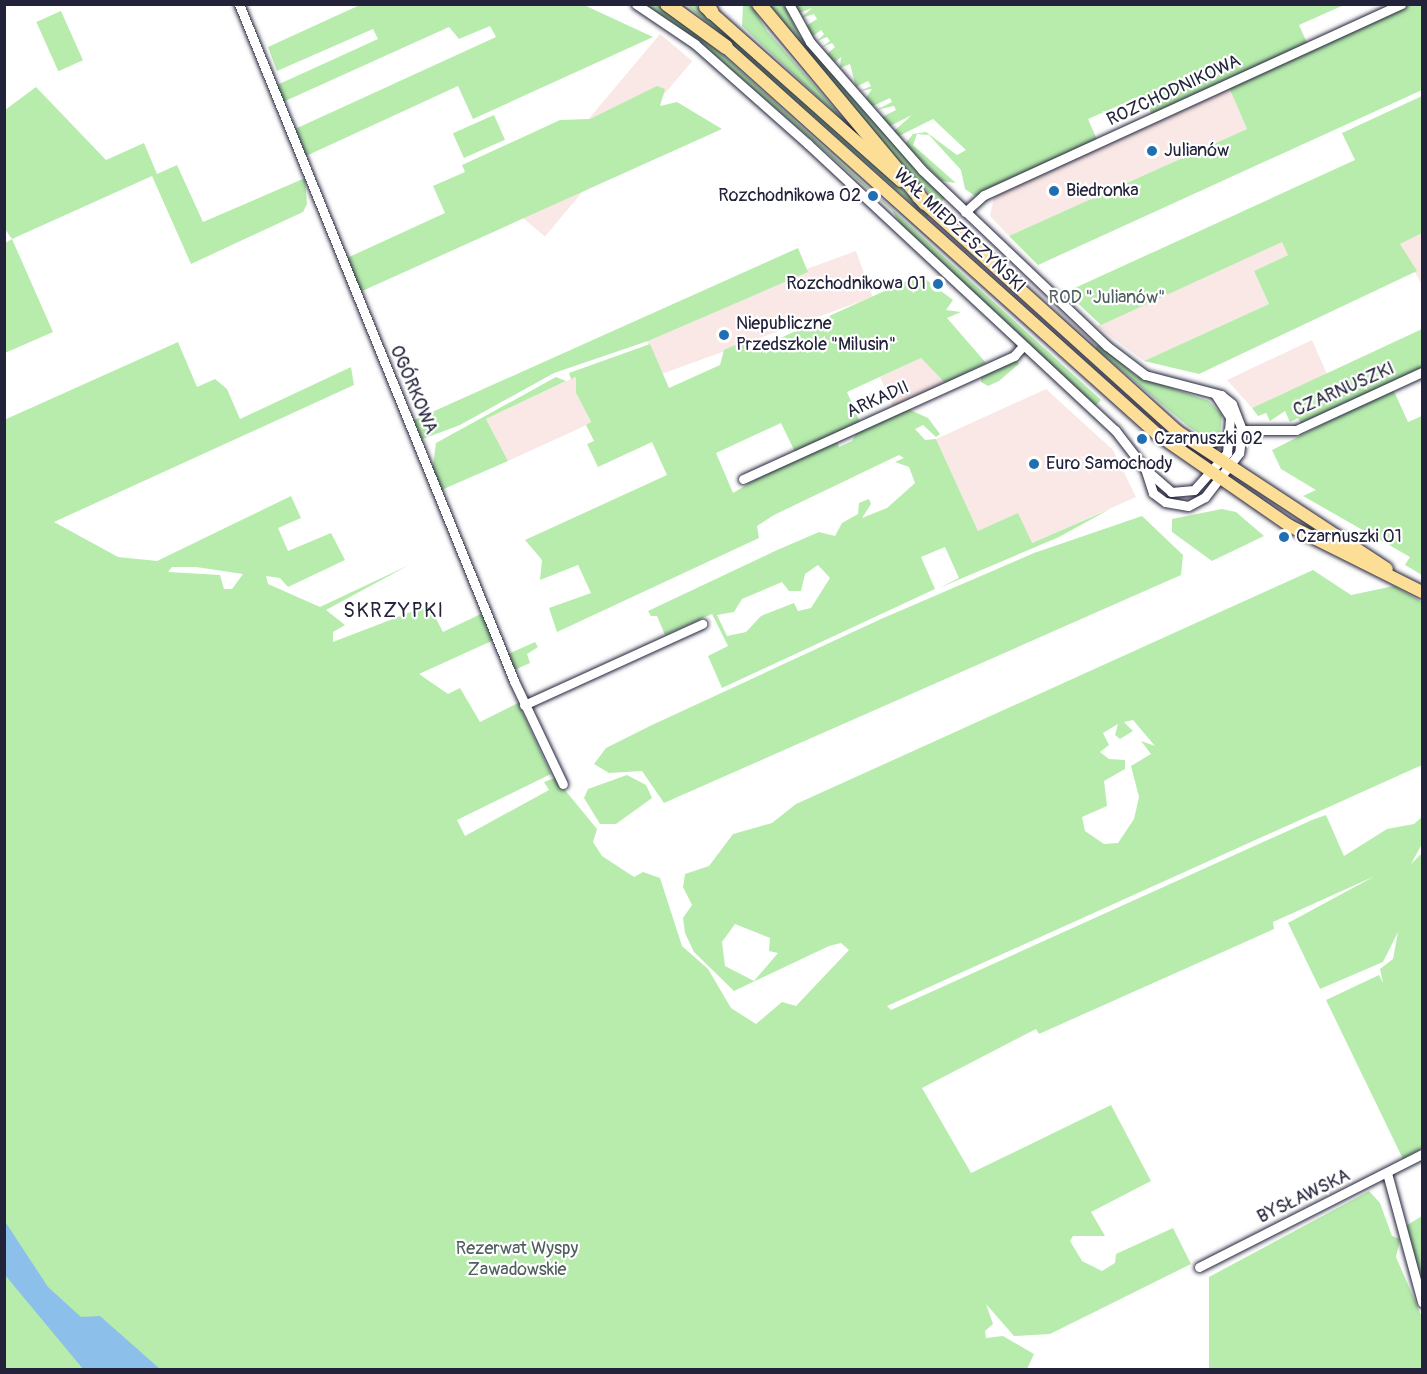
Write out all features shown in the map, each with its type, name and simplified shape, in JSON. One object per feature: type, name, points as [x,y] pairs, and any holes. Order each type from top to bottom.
[{"type":"highway","points":[[667,4],[726,47]]},
{"type":"highway","points":[[759,4],[926,203]]},
{"type":"main road","name":"WAŁ MIEDZESZYŃSKI","points":[[679,4],[911,209],[1103,389],[1215,477],[1325,546],[1407,583]]},
{"type":"main road","name":"WAŁ MIEDZESZYŃSKI","points":[[707,7],[926,203],[1110,375],[1193,444],[1422,592]]},
{"type":"street","name":"OGÓRKOWA","points":[[239,4],[524,705],[562,784]]},
{"type":"street","points":[[636,4],[706,53],[1115,430],[1145,469],[1167,490],[1182,494],[1215,477],[1224,466],[1242,430],[1232,404],[1215,394],[1157,380],[1128,365],[965,212],[816,49],[789,4]]},
{"type":"street","name":"ROZCHODNIKOWA","points":[[965,212],[984,195],[1401,4]]},
{"type":"street","name":"ARKADII","points":[[743,478],[1014,356],[1023,346]]},
{"type":"street","name":"CZARNUSZKI","points":[[1242,430],[1296,430],[1422,372]]},
{"type":"street","points":[[1215,394],[1230,417],[1232,439],[1224,466]]},
{"type":"street","points":[[1193,444],[1232,439]]},
{"type":"street","points":[[524,705],[702,624]]},
{"type":"street","name":"BYSŁAWSKA","points":[[1199,1267],[1422,1154]]},
{"type":"street","points":[[1387,1173],[1422,1302]]},
{"type":"shaded area","points":[[660,34],[692,61],[545,236],[513,209]]},
{"type":"shaded area","points":[[1228,85],[1247,129],[1009,236],[990,216],[994,197]]},
{"type":"shaded area","points":[[1422,233],[1422,285],[1399,244]]},
{"type":"shaded area","points":[[1282,241],[1288,255],[1254,271],[1269,304],[1144,361],[1097,326]]},
{"type":"shaded area","points":[[856,251],[873,297],[659,375],[643,329]]},
{"type":"shaded area","points":[[1312,340],[1327,374],[1252,408],[1227,380]]},
{"type":"shaded area","points":[[921,358],[945,383],[893,407],[880,377]]},
{"type":"shaded area","points":[[577,376],[576,393],[591,423],[508,461],[486,419]]},
{"type":"shaded area","name":"Euro Samochody","points":[[1046,389],[1113,450],[1136,497],[1032,543],[978,531],[936,439]]},
{"type":"green space","points":[[362,4],[584,5],[653,37],[473,119],[458,86],[306,156],[295,129],[496,37],[490,26],[459,39],[449,27],[283,102],[277,85],[378,39],[373,29],[277,71],[268,47]]},
{"type":"green space","points":[[646,5],[661,5],[723,55],[1101,400],[1095,406],[902,227],[892,210],[699,41]]},
{"type":"green space","points":[[687,5],[695,5],[930,214],[927,217]]},
{"type":"green space","points":[[743,5],[751,5],[767,31],[854,131],[742,26]]},
{"type":"green space","points":[[769,5],[784,5],[800,36],[945,198],[940,203],[910,175]]},
{"type":"green space","points":[[796,5],[1344,5],[1299,25],[1308,45],[1153,117],[1143,95],[1088,119],[1098,142],[975,196],[965,189],[961,170],[929,135],[917,134],[913,145],[956,183],[942,181],[950,190],[905,144],[913,134],[926,132],[957,155],[966,150],[933,119],[899,136],[894,131],[912,115],[890,126],[882,117],[896,110],[894,106],[876,110],[892,102],[890,98],[873,106],[866,98],[872,89],[860,91],[871,86],[868,81],[856,87],[850,64],[840,68],[841,57],[835,62],[827,54],[835,47],[832,43],[822,47],[830,41],[827,37],[817,41],[824,34],[821,30],[813,36],[806,26],[817,19],[814,14],[801,18],[812,8],[799,13]]},
{"type":"green space","points":[[1407,5],[1422,5],[1422,90],[1038,265],[1009,236],[1247,129],[1228,85]]},
{"type":"green space","points":[[61,11],[83,60],[58,71],[36,22]]},
{"type":"green space","points":[[657,86],[665,89],[660,106],[677,102],[722,129],[360,292],[347,258],[445,213],[433,186],[465,172],[462,165],[560,120],[590,119]]},
{"type":"green space","points":[[36,87],[106,160],[144,143],[157,174],[177,165],[203,222],[305,178],[307,204],[303,212],[191,264],[152,176],[12,239],[5,229],[5,110]]},
{"type":"green space","name":"ROD \"Julianów\"","points":[[1422,96],[1422,233],[1400,244],[1417,271],[1199,374],[1144,361],[1269,304],[1254,271],[1288,255],[1282,242],[1101,325],[1066,292],[1355,160],[1342,133]]},
{"type":"green space","points":[[494,115],[505,140],[464,158],[453,133]]},
{"type":"green space","points":[[12,239],[53,332],[5,353],[5,243]]},
{"type":"green space","points":[[798,248],[808,272],[648,341],[554,373],[460,425],[420,440],[412,421]]},
{"type":"green space","points":[[920,275],[953,300],[946,310],[961,312],[947,318],[986,363],[945,383],[921,358],[847,392],[860,422],[795,452],[781,423],[716,453],[733,493],[773,469],[837,441],[839,447],[852,441],[858,430],[906,408],[928,418],[940,434],[936,437],[923,425],[915,429],[925,440],[936,439],[978,531],[1018,513],[1032,543],[1110,509],[1059,537],[939,588],[959,578],[945,547],[921,557],[935,589],[722,688],[708,656],[728,646],[712,614],[665,635],[657,616],[651,616],[648,611],[775,551],[819,532],[835,536],[842,523],[858,514],[859,503],[869,499],[871,504],[862,518],[887,508],[915,483],[909,467],[895,462],[904,458],[899,455],[774,515],[757,526],[759,538],[557,632],[549,608],[591,593],[578,565],[540,580],[542,560],[525,540],[667,475],[652,442],[598,467],[587,444],[594,441],[586,425],[591,422],[576,393],[576,377],[571,379],[569,373],[650,344],[669,388],[720,365],[724,350],[744,341],[749,352]],"holes":[[[818,565],[830,578],[811,608],[798,611],[794,603],[761,616],[746,632],[727,636],[717,615],[734,612],[742,599],[782,582],[789,591],[801,591],[805,574]]]},
{"type":"green space","points":[[1422,329],[1422,369],[1302,425],[1298,418],[1290,422],[1285,411],[1270,421],[1266,413],[1258,416],[1252,408]]},
{"type":"green space","name":"Rezerwat Wyspy Zawadowskie","points":[[178,342],[197,387],[215,379],[227,389],[240,419],[351,367],[354,385],[54,522],[118,557],[157,561],[291,496],[301,518],[278,528],[288,551],[331,533],[345,560],[288,587],[280,578],[266,576],[268,584],[320,607],[409,565],[326,610],[345,625],[333,632],[333,642],[429,605],[443,632],[485,612],[496,639],[419,674],[448,694],[460,688],[480,722],[518,703],[551,774],[457,820],[465,836],[549,790],[544,782],[555,778],[597,829],[593,842],[602,856],[634,877],[643,872],[660,878],[682,946],[708,969],[731,1008],[756,1024],[782,1002],[796,1006],[849,950],[841,943],[829,946],[734,991],[694,952],[685,933],[683,918],[692,905],[683,887],[685,874],[709,866],[733,834],[772,823],[796,804],[1313,570],[1351,595],[1394,586],[1422,602],[1422,765],[887,1006],[891,1010],[1326,815],[1344,856],[1387,829],[1414,824],[1422,817],[1422,844],[1411,864],[1422,853],[1422,1148],[1403,1159],[1326,1000],[1379,975],[1383,983],[1380,969],[1393,959],[1398,932],[1383,962],[1320,989],[1288,923],[1375,876],[1273,922],[1274,929],[1039,1034],[1036,1029],[922,1088],[971,1173],[1111,1105],[1151,1181],[1091,1212],[1105,1236],[1073,1236],[1070,1241],[1082,1261],[1102,1271],[1115,1263],[1116,1254],[1173,1228],[1191,1264],[1050,1334],[1014,1336],[986,1304],[993,1324],[985,1331],[986,1338],[1003,1336],[1034,1354],[1027,1369],[5,1369],[4,420]],"holes":[[[172,567],[196,567],[243,574],[232,589],[224,589],[220,575],[168,572]],[[1133,720],[1155,746],[1141,741],[1151,754],[1131,766],[1139,797],[1134,819],[1118,843],[1104,844],[1085,831],[1082,817],[1107,806],[1104,781],[1125,769],[1125,760],[1109,759],[1100,752],[1109,745],[1103,733],[1118,724],[1115,735],[1120,739],[1133,731],[1124,722]],[[735,924],[770,938],[769,951],[778,953],[754,981],[725,966],[722,942]]]},
{"type":"green space","points":[[1099,344],[1136,376],[1209,401],[1222,415],[1220,435],[1208,439],[1189,427],[1095,348]]},
{"type":"green space","points":[[1016,358],[1019,364],[999,381],[988,386],[981,382],[981,376]]},
{"type":"green space","points":[[556,377],[566,381],[486,419],[508,461],[439,491],[432,473],[436,443]]},
{"type":"green space","points":[[1393,389],[1408,422],[1422,416],[1422,575],[1405,565],[1410,557],[1303,496],[1316,490],[1281,469],[1272,450]]},
{"type":"green space","points":[[1222,509],[1236,512],[1264,536],[1212,561],[1172,532],[1172,519]]},
{"type":"green space","points":[[1142,516],[1183,555],[1181,575],[664,803],[642,771],[609,773],[594,764],[606,748],[881,619],[1034,553]]},
{"type":"green space","points":[[535,642],[538,647],[527,654],[530,663],[512,671],[506,655]]},
{"type":"green space","points":[[627,775],[646,785],[652,798],[616,824],[600,824],[584,798],[588,789]]},
{"type":"green space","points":[[1369,1191],[1380,1203],[1392,1236],[1400,1239],[1396,1257],[1422,1317],[1422,1369],[1209,1370],[1209,1277]]},
{"type":"green space","points":[[1422,1216],[1422,1291],[1404,1227]]},
{"type":"water","points":[[4,1220],[48,1287],[81,1317],[100,1316],[160,1369],[83,1369],[5,1275]]},
{"type":"place","name":"Julianów","points":[[1152,151]]},
{"type":"place","name":"Biedronka","points":[[1054,191]]},
{"type":"place","name":"Rozchodnikowa 02","points":[[873,196]]},
{"type":"place","name":"Rozchodnikowa 01","points":[[938,284]]},
{"type":"place","name":"Niepubliczne Przedszkole \"Milusin\"","points":[[724,335]]},
{"type":"place","name":"Czarnuszki 02","points":[[1142,439]]},
{"type":"place","name":"Euro Samochody","points":[[1034,464]]},
{"type":"place","name":"Czarnuszki 01","points":[[1284,537]]},
{"type":"district","name":"SKRZYPKI","points":[[394,610]]}]
